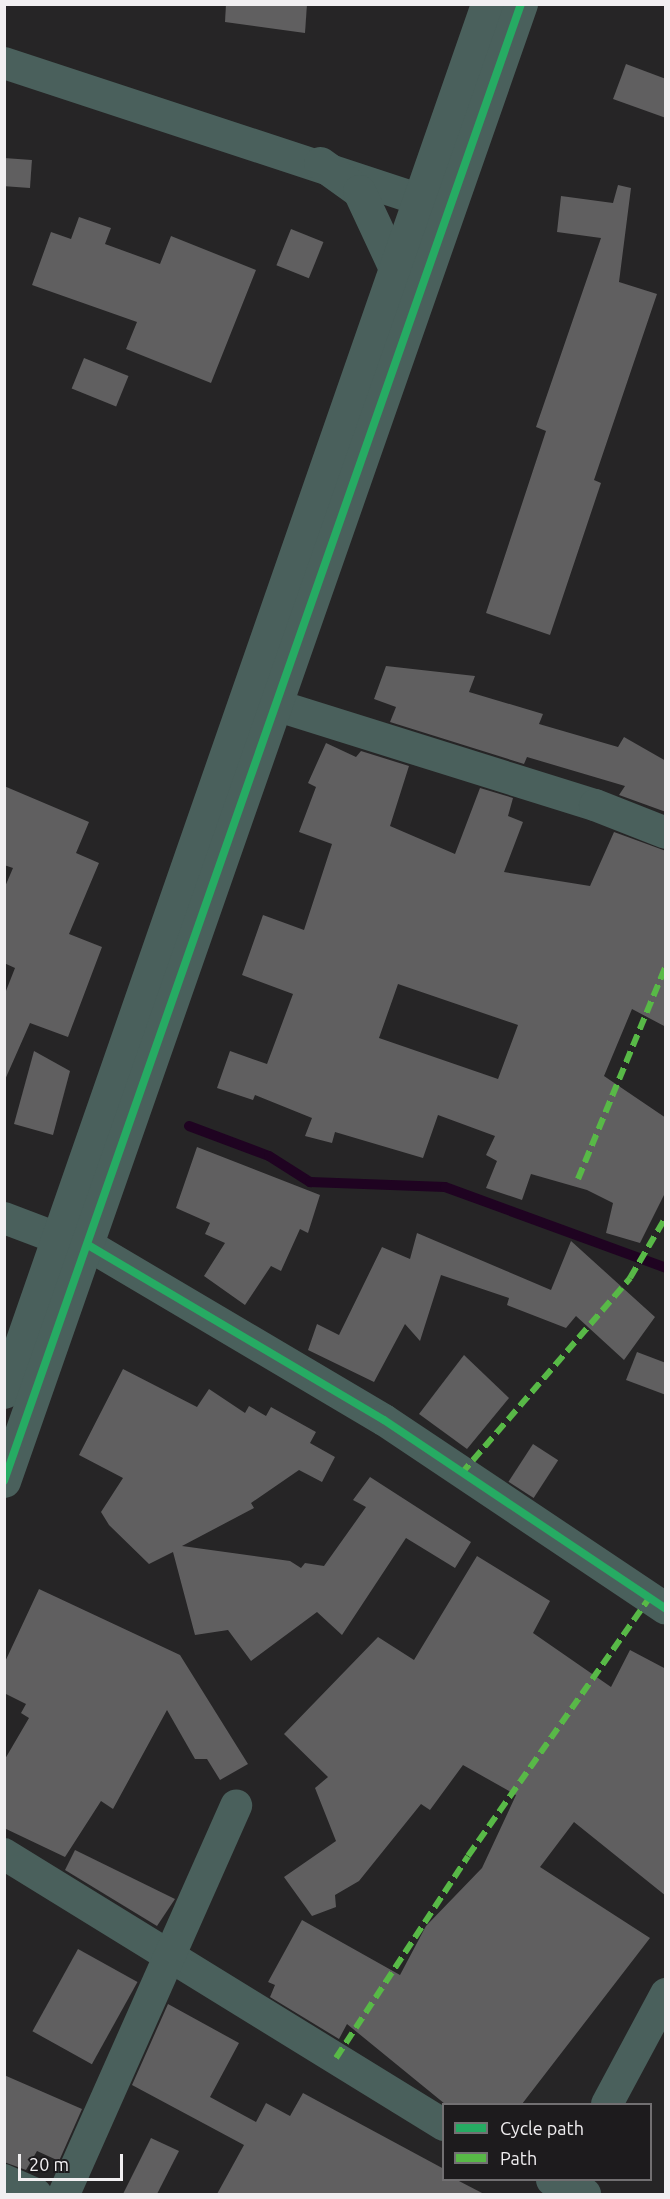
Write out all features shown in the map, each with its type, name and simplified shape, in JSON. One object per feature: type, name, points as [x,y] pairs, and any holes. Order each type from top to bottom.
[{"type":"street","points":[[4,1481],[15,1380],[57,1238],[393,264],[487,4]]},
{"type":"street","points":[[15,1380],[88,1245],[272,704],[521,4]]},
{"type":"street","points":[[4,63],[320,163],[449,209]]},
{"type":"street","points":[[320,163],[359,191],[393,264]]},
{"type":"street","points":[[272,704],[595,805],[666,833]]},
{"type":"street","points":[[4,1218],[57,1238]]},
{"type":"street","points":[[88,1245],[384,1420],[666,1609]]},
{"type":"street","points":[[64,2194],[166,1958],[236,1805]]},
{"type":"street","points":[[4,1854],[166,1958],[442,2125]]},
{"type":"street","points":[[608,2103],[666,1994]]},
{"type":"street","points":[[4,2180],[36,2194]]},
{"type":"building","points":[[226,4],[307,4],[305,33],[225,22]]},
{"type":"building","points":[[626,64],[666,79],[666,118],[613,99]]},
{"type":"building","points":[[4,158],[32,160],[30,188],[4,186]]},
{"type":"building","points":[[618,185],[631,188],[619,282],[657,294],[594,480],[601,483],[550,635],[486,613],[546,431],[536,427],[601,238],[557,232],[561,196],[613,203]]},
{"type":"building","points":[[79,217],[111,228],[105,244],[160,264],[171,236],[256,270],[211,383],[126,349],[137,322],[32,285],[51,232],[71,239]]},
{"type":"building","points":[[291,229],[323,242],[309,278],[276,265]]},
{"type":"building","points":[[84,358],[129,376],[116,407],[72,389]]},
{"type":"building","points":[[386,666],[475,676],[469,692],[543,714],[539,724],[618,747],[624,737],[666,761],[666,812],[619,795],[625,786],[527,757],[524,764],[390,722],[396,707],[374,699]]},
{"type":"building","points":[[326,743],[356,757],[361,751],[409,766],[390,826],[455,854],[480,788],[513,798],[508,816],[523,822],[504,872],[590,886],[614,832],[666,851],[666,1027],[632,1009],[604,1076],[666,1118],[666,1191],[640,1243],[606,1233],[613,1203],[587,1190],[531,1174],[522,1200],[486,1188],[497,1161],[486,1155],[495,1136],[438,1115],[423,1158],[335,1132],[332,1143],[305,1136],[312,1118],[255,1095],[253,1100],[217,1088],[230,1051],[267,1064],[293,994],[242,975],[263,915],[304,930],[332,844],[299,832],[316,787],[308,783]],"holes":[[[398,984],[518,1025],[498,1079],[379,1038]]]},
{"type":"building","points":[[4,786],[89,822],[76,853],[99,863],[69,934],[102,947],[68,1037],[30,1023],[4,1082],[4,996],[15,968],[4,963],[4,889],[13,868],[4,865]]},
{"type":"building","points":[[34,1051],[70,1071],[53,1135],[14,1124]]},
{"type":"building","points":[[197,1147],[320,1195],[308,1233],[300,1229],[281,1271],[271,1266],[245,1305],[204,1276],[225,1243],[205,1234],[210,1223],[176,1208]]},
{"type":"building","points":[[417,1233],[551,1290],[571,1241],[655,1317],[624,1360],[576,1316],[566,1328],[507,1305],[509,1298],[441,1275],[420,1341],[405,1324],[374,1382],[308,1350],[317,1324],[339,1335],[382,1247],[410,1259]]},
{"type":"building","points":[[637,1352],[666,1363],[666,1395],[626,1380]]},
{"type":"building","points":[[464,1355],[509,1398],[467,1449],[419,1414]]},
{"type":"building","points":[[123,1369],[197,1407],[209,1389],[245,1413],[249,1406],[266,1416],[271,1407],[316,1432],[310,1443],[335,1457],[322,1482],[299,1470],[251,1503],[254,1508],[182,1546],[290,1561],[301,1568],[305,1563],[324,1566],[366,1507],[353,1500],[370,1477],[471,1542],[455,1568],[406,1538],[342,1635],[317,1612],[251,1661],[228,1630],[195,1635],[173,1552],[149,1564],[109,1525],[101,1512],[123,1478],[79,1455]]},
{"type":"building","points":[[533,1444],[558,1460],[534,1498],[508,1482]]},
{"type":"building","points":[[477,1556],[550,1601],[533,1633],[611,1687],[630,1650],[666,1669],[666,1896],[574,1822],[540,1867],[650,1938],[523,2103],[444,2103],[347,2024],[339,2039],[270,1997],[275,1985],[268,1982],[302,1920],[400,1975],[426,1926],[482,1868],[516,1795],[463,1765],[430,1810],[421,1804],[359,1881],[335,1895],[336,1907],[312,1916],[284,1877],[336,1841],[315,1788],[328,1777],[284,1734],[378,1637],[414,1660]]},
{"type":"building","points":[[39,1589],[180,1655],[248,1764],[220,1780],[207,1759],[195,1759],[167,1710],[113,1809],[101,1801],[65,1857],[4,1828],[5,1759],[29,1718],[21,1713],[26,1704],[4,1693],[4,1664]]},
{"type":"building","points":[[75,1850],[175,1899],[157,1926],[65,1870]]},
{"type":"building","points":[[78,1949],[137,1982],[92,2064],[32,2031]]},
{"type":"building","points":[[168,2004],[239,2043],[210,2097],[256,2122],[266,2103],[290,2116],[303,2093],[442,2168],[442,2181],[459,2181],[484,2194],[217,2194],[244,2145],[132,2085]]},
{"type":"building","points":[[4,2075],[82,2109],[59,2161],[37,2151],[26,2170],[4,2162]]},
{"type":"building","points":[[151,2138],[179,2151],[157,2194],[123,2194]]},
{"type":"waterway","points":[[189,1126],[269,1156],[310,1182],[445,1187],[666,1268]]},
{"type":"marked path","points":[[578,1179],[666,966]]},
{"type":"marked path","points":[[461,1474],[630,1278],[664,1220]]},
{"type":"marked path","points":[[336,2058],[468,1856],[649,1598]]},
{"type":"cycle path","points":[[4,1481],[521,4]]},
{"type":"cycle path","points":[[88,1245],[384,1420],[666,1609]]}]
